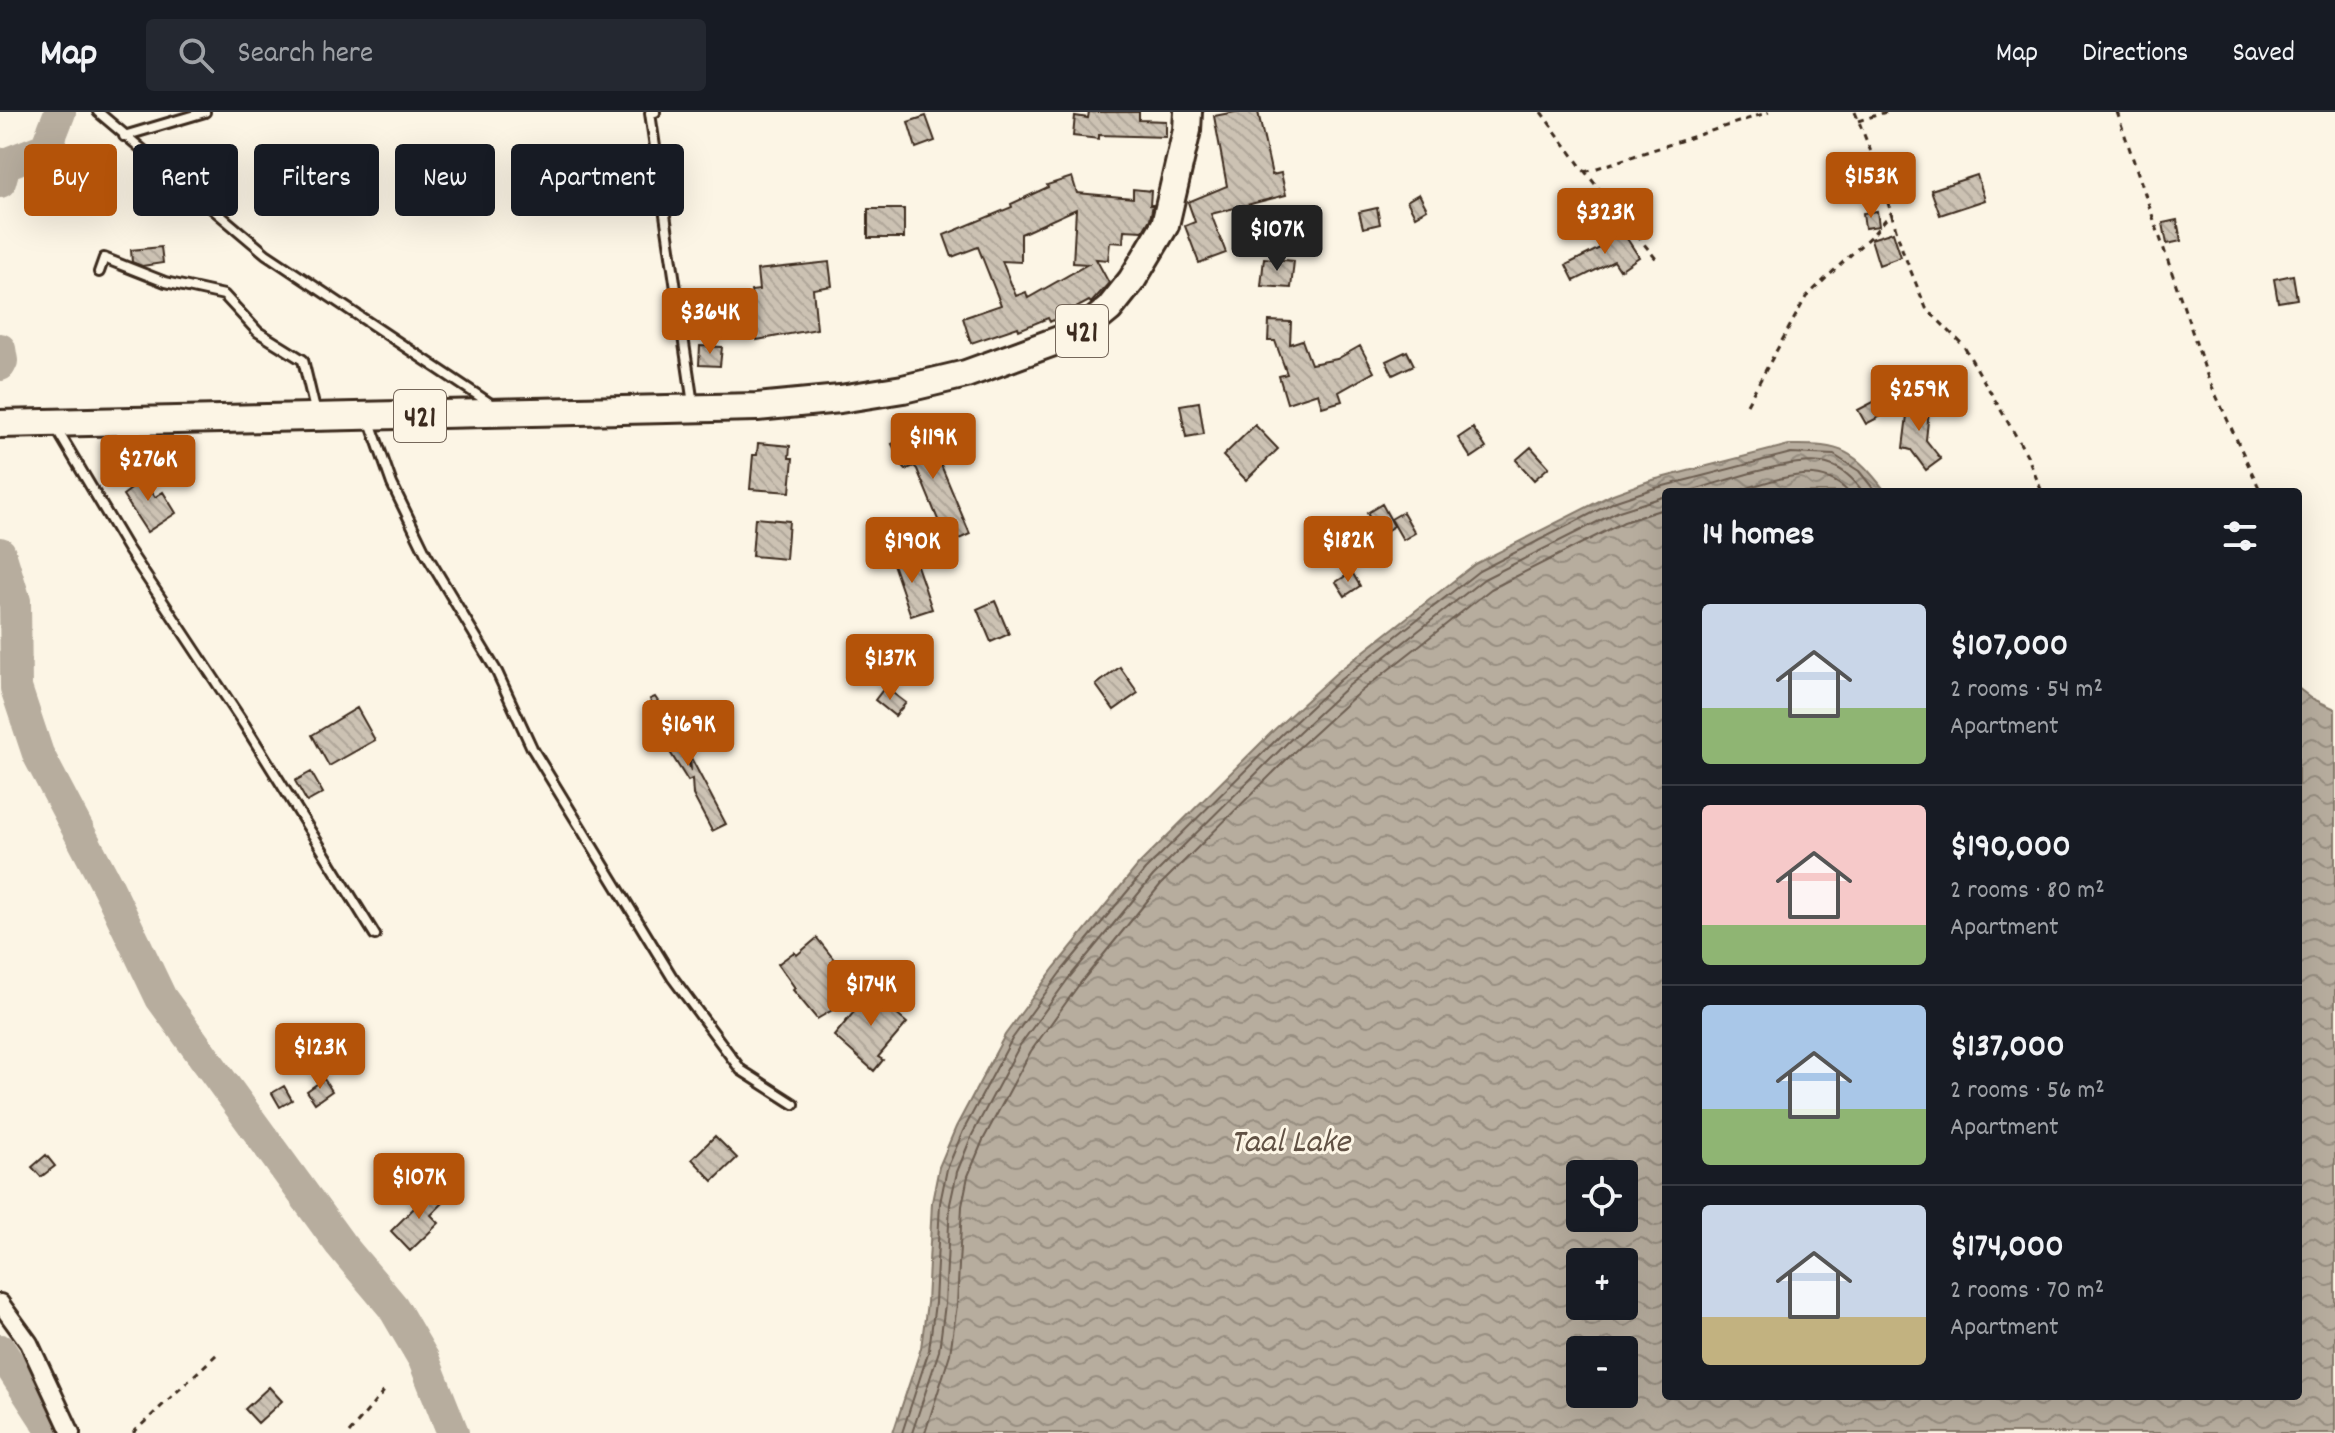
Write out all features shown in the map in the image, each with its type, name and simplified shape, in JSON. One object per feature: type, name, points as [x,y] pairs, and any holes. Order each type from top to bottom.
[{"type":"main road","name":"421","points":[[0,424],[757,407],[840,399],[903,389],[966,374],[1081,332],[1109,309],[1132,280],[1165,225],[1187,130],[1188,112]]},
{"type":"street","points":[[0,1303],[29,1343],[71,1433]]},
{"type":"lane","points":[[98,112],[266,254],[505,414]]},
{"type":"lane","points":[[124,136],[205,112]]},
{"type":"lane","points":[[655,112],[650,113],[694,409]]},
{"type":"lane","points":[[99,272],[104,258],[165,282],[224,295],[258,332],[303,360],[318,419]]},
{"type":"lane","points":[[368,417],[392,484],[426,554],[497,672],[532,748],[672,977],[741,1070],[794,1104]]},
{"type":"lane","points":[[53,423],[128,549],[244,724],[375,935]]},
{"type":"path","points":[[1541,112],[1657,260]]},
{"type":"path","points":[[1745,112],[1747,118]]},
{"type":"path","points":[[1585,172],[1769,112]]},
{"type":"path","points":[[1855,112],[1892,212],[1903,252],[1926,308],[1963,345],[2027,455],[2040,488]]},
{"type":"path","points":[[1858,121],[1886,112]]},
{"type":"path","points":[[2117,112],[2208,378],[2259,488]]},
{"type":"path","points":[[1747,404],[1806,297],[1892,212]]},
{"type":"path","points":[[133,1433],[217,1354]]},
{"type":"path","points":[[349,1433],[385,1390]]},
{"type":"water","name":"Taal Lake","points":[[1789,445],[1822,446],[1845,452],[1865,467],[1883,488],[1662,488],[1662,1400],[2302,1400],[2302,691],[2335,709],[2335,1433],[893,1433],[921,1348],[927,1303],[932,1202],[939,1167],[956,1127],[1005,1035],[1054,968],[1139,864],[1335,674],[1475,564],[1613,494],[1649,481]]},
{"type":"building","points":[[1089,112],[1139,112],[1139,120],[1166,121],[1166,137],[1099,135],[1099,139],[1073,136],[1075,116],[1088,118]]},
{"type":"building","points":[[1258,112],[1272,175],[1281,173],[1286,195],[1211,214],[1226,253],[1199,263],[1185,226],[1195,222],[1188,202],[1227,186],[1214,116]]},
{"type":"building","points":[[926,116],[935,141],[916,148],[908,122]]},
{"type":"building","points":[[1977,175],[1985,200],[1940,215],[1931,190]]},
{"type":"building","points":[[1072,177],[1077,193],[1133,198],[1133,189],[1151,191],[1150,205],[1153,205],[1150,219],[1143,231],[1124,230],[1123,243],[1110,242],[1108,260],[1096,259],[1109,283],[1091,303],[1089,301],[1050,322],[1048,318],[1019,330],[1018,327],[971,343],[963,318],[1001,305],[978,247],[952,257],[944,235],[1012,207],[1011,204],[1047,185]],"holes":[[[1076,209],[1073,263],[1088,264],[1028,298],[1026,292],[1016,296],[1002,261],[1021,262],[1021,234]]]},
{"type":"building","points":[[1419,194],[1427,209],[1415,216],[1407,201]]},
{"type":"building","points":[[1377,208],[1380,224],[1363,228],[1359,212]]},
{"type":"building","points":[[868,209],[904,209],[904,238],[868,238]]},
{"type":"building","points":[[1877,211],[1879,226],[1865,228],[1863,213]]},
{"type":"building","points":[[2177,220],[2181,241],[2167,244],[2163,223]]},
{"type":"building","points":[[1620,228],[1639,257],[1620,270],[1614,261],[1574,281],[1566,265],[1604,246],[1601,241]]},
{"type":"building","points":[[1893,232],[1901,257],[1879,265],[1871,239]]},
{"type":"building","points":[[161,247],[163,263],[142,266],[132,262],[131,250]]},
{"type":"building","points":[[1264,258],[1294,261],[1291,288],[1261,286]]},
{"type":"building","points":[[829,262],[832,286],[813,289],[817,329],[757,340],[751,291],[759,290],[757,270]]},
{"type":"building","points":[[2293,275],[2297,299],[2278,302],[2274,279]]},
{"type":"building","points":[[1269,321],[1291,322],[1290,344],[1302,340],[1311,364],[1337,359],[1360,346],[1374,372],[1339,392],[1342,401],[1322,407],[1318,393],[1287,403],[1279,376],[1287,374],[1275,341],[1268,341]]},
{"type":"building","points":[[700,346],[722,347],[720,366],[699,365]]},
{"type":"building","points":[[1407,351],[1414,365],[1393,375],[1386,361]]},
{"type":"building","points":[[1879,399],[1887,413],[1866,424],[1858,410]]},
{"type":"building","points":[[1909,399],[1930,401],[1926,440],[1941,459],[1926,470],[1911,450],[1903,448]]},
{"type":"building","points":[[1199,402],[1204,434],[1186,437],[1180,405]]},
{"type":"building","points":[[1255,425],[1278,449],[1246,480],[1223,456]]},
{"type":"building","points":[[927,427],[970,534],[948,544],[917,469],[914,466],[905,470],[892,444]]},
{"type":"building","points":[[1473,428],[1486,448],[1471,458],[1458,438]]},
{"type":"building","points":[[758,443],[790,446],[789,458],[793,458],[790,492],[750,489],[753,455],[757,455]]},
{"type":"building","points":[[1531,447],[1549,467],[1534,480],[1516,460]]},
{"type":"building","points":[[139,472],[155,497],[163,492],[176,513],[147,532],[123,495],[131,489],[126,481]]},
{"type":"building","points":[[1382,504],[1394,526],[1379,535],[1367,513]]},
{"type":"building","points":[[1403,512],[1415,533],[1403,540],[1391,519]]},
{"type":"building","points":[[755,518],[789,521],[786,559],[752,556]]},
{"type":"building","points":[[913,554],[932,609],[911,616],[892,561]]},
{"type":"building","points":[[1352,572],[1360,586],[1345,596],[1336,582]]},
{"type":"building","points":[[995,601],[1009,634],[991,642],[977,609]]},
{"type":"building","points":[[1120,667],[1138,693],[1114,710],[1096,685]]},
{"type":"building","points":[[885,687],[906,703],[895,716],[875,700]]},
{"type":"building","points":[[655,697],[677,729],[691,771],[690,756],[726,824],[712,831],[693,795],[692,779],[688,781],[668,749],[650,699]]},
{"type":"building","points":[[357,708],[375,740],[329,766],[312,735]]},
{"type":"building","points":[[311,772],[323,793],[307,802],[295,781]]},
{"type":"building","points":[[817,938],[848,977],[864,963],[875,975],[872,978],[877,984],[817,1019],[793,990],[795,988],[778,964],[794,952],[797,955]]},
{"type":"building","points":[[877,984],[893,1003],[888,1007],[907,1023],[878,1057],[883,1060],[874,1071],[834,1036]]},
{"type":"building","points":[[324,1079],[332,1091],[315,1103],[307,1091]]},
{"type":"building","points":[[284,1086],[292,1100],[280,1107],[272,1093]]},
{"type":"building","points":[[715,1136],[737,1158],[713,1181],[692,1159]]},
{"type":"building","points":[[46,1155],[55,1166],[41,1177],[32,1167]]},
{"type":"building","points":[[438,1188],[448,1198],[431,1215],[439,1223],[410,1251],[391,1231]]},
{"type":"building","points":[[269,1387],[282,1401],[258,1423],[245,1409]]},
{"type":"waterway","points":[[0,182],[5,164],[46,148],[60,112]]},
{"type":"waterway","points":[[0,349],[0,365]]},
{"type":"waterway","points":[[0,553],[15,601],[16,688],[38,754],[108,887],[161,998],[340,1244],[393,1307],[424,1360],[453,1433]]},
{"type":"waterway","points":[[0,1350],[54,1433]]}]
